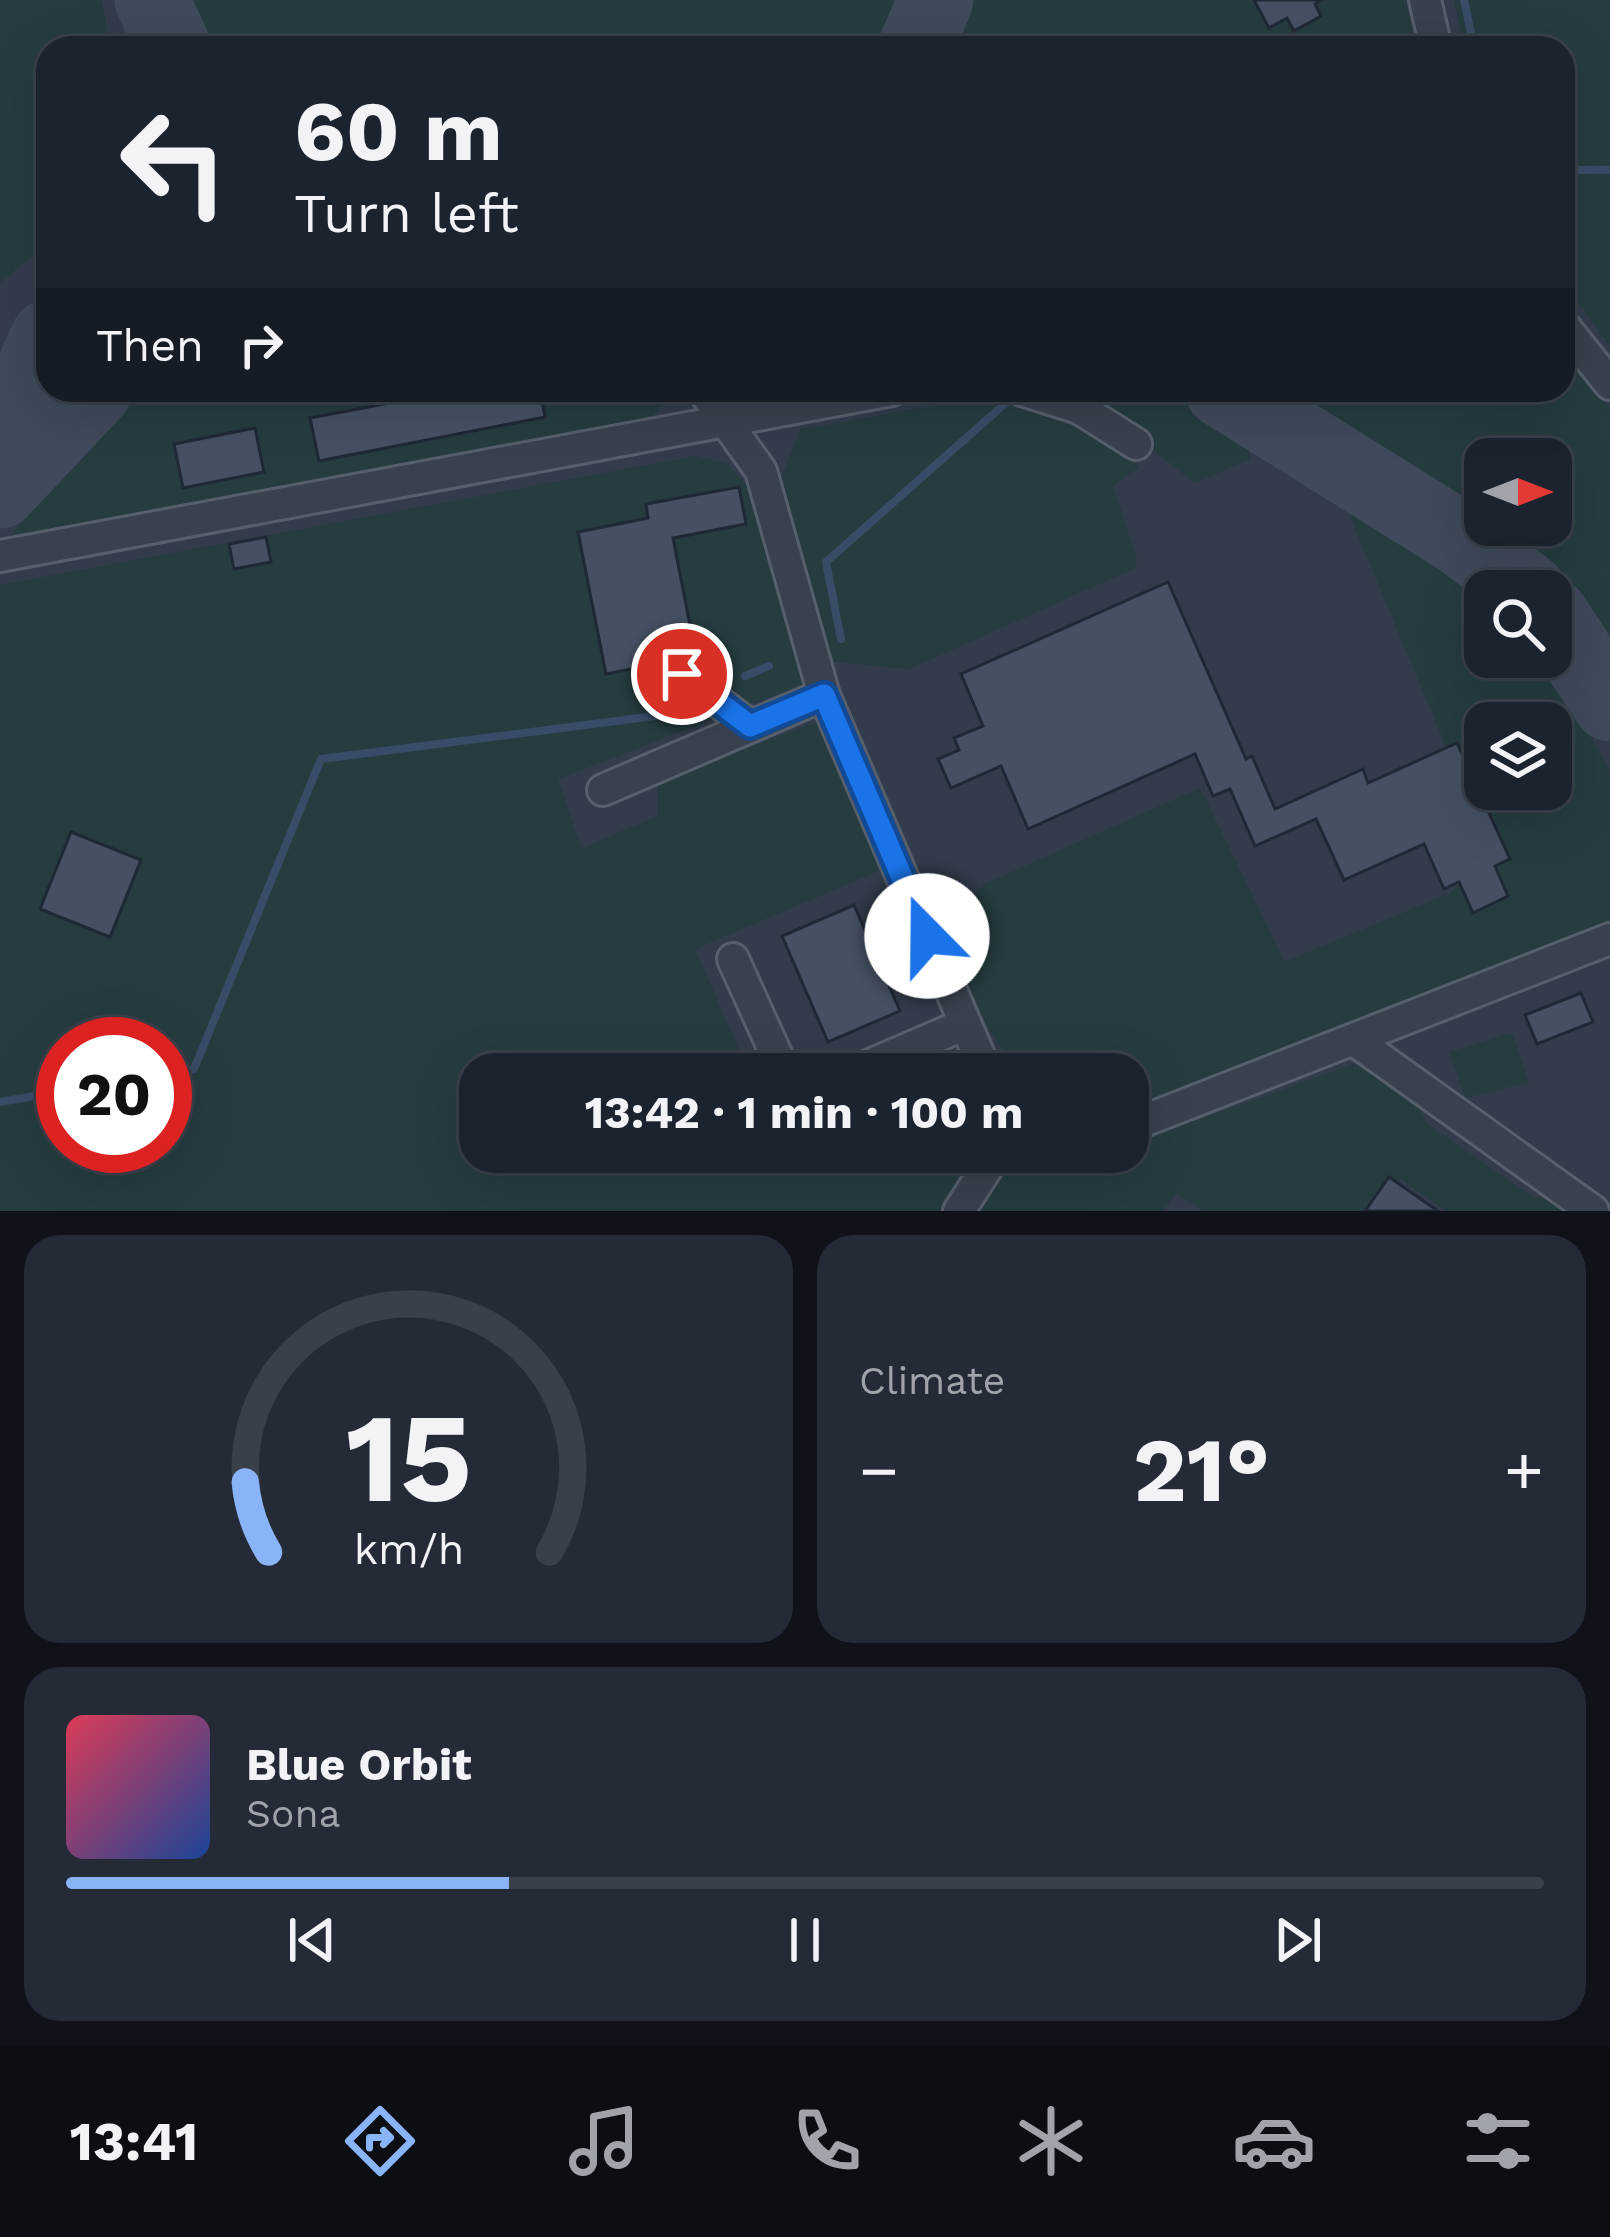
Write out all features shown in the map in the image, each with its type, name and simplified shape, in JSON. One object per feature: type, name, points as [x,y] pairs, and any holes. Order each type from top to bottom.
[{"type":"lane","points":[[1425,0],[1433,36]]},
{"type":"lane","points":[[1575,340],[1610,384]]},
{"type":"lane","points":[[711,402],[761,472],[824,695],[977,1053]]},
{"type":"lane","points":[[0,556],[833,402]]},
{"type":"lane","points":[[1060,402],[1079,408],[1136,444]]},
{"type":"lane","points":[[682,674],[750,726]]},
{"type":"lane","points":[[603,790],[824,695]]},
{"type":"lane","points":[[1149,1119],[1357,1042],[1610,939]]},
{"type":"lane","points":[[734,959],[776,1053]]},
{"type":"lane","points":[[898,1053],[963,1025]]},
{"type":"lane","points":[[1357,1042],[1593,1211]]},
{"type":"lane","points":[[958,1211],[984,1173]]},
{"type":"shaded area","points":[[0,0],[1610,0],[1610,1211],[0,1211]]},
{"type":"green space","points":[[0,0],[102,0],[108,36],[36,36],[36,253],[0,283]]},
{"type":"green space","points":[[187,0],[901,0],[883,36],[206,36]]},
{"type":"green space","points":[[974,0],[1406,0],[1414,36],[957,36]]},
{"type":"green space","points":[[1454,0],[1610,0],[1610,347],[1575,297],[1575,36],[1462,36]]},
{"type":"green space","points":[[1575,369],[1610,408],[1610,669],[1572,611],[1572,570],[1537,570],[1507,546],[1572,546],[1572,438],[1464,438],[1464,514],[1304,408],[1302,402],[1575,402]]},
{"type":"green space","points":[[131,402],[665,402],[650,420],[8,539],[94,435]]},
{"type":"green space","points":[[952,402],[1028,402],[1049,409],[1105,440],[1139,467],[1113,486],[1137,560],[1135,568],[909,669],[826,661],[782,477],[800,430]]},
{"type":"green space","points":[[1091,402],[1193,402],[1247,435],[1250,459],[1195,483]]},
{"type":"green space","points":[[696,456],[727,464],[750,489],[804,684],[558,779],[581,849],[657,816],[658,781],[819,721],[881,870],[695,949],[740,1053],[459,1053],[459,1173],[1149,1173],[1149,1137],[1354,1064],[1417,1102],[1427,1124],[1533,1197],[1553,1199],[1572,1211],[1446,1211],[1400,1179],[1377,1211],[1204,1211],[1176,1193],[1163,1211],[0,1211],[0,585]]},
{"type":"green space","points":[[1342,497],[1410,536],[1464,576],[1464,678],[1557,678],[1571,702],[1464,702],[1464,790]]},
{"type":"green space","points":[[1572,704],[1610,771],[1610,923],[1175,1098],[1149,1102],[1149,1053],[1006,1053],[946,941],[960,903],[987,883],[1200,788],[1285,962],[1450,893],[1492,857],[1472,810],[1572,810]]},
{"type":"green space","points":[[1512,1033],[1529,1082],[1465,1098],[1450,1052]]},
{"type":"building","points":[[1254,0],[1322,0],[1315,4],[1321,16],[1294,31],[1287,18],[1269,28]]},
{"type":"building","points":[[395,402],[542,402],[545,417],[319,461],[310,418]]},
{"type":"building","points":[[255,428],[264,472],[183,488],[174,444]]},
{"type":"building","points":[[739,487],[746,524],[673,538],[696,656],[674,657],[666,663],[664,679],[650,682],[646,666],[606,674],[578,532],[648,518],[646,504]]},
{"type":"building","points":[[266,537],[271,562],[234,569],[229,544]]},
{"type":"building","points":[[1168,582],[1246,759],[1252,756],[1275,809],[1363,769],[1368,783],[1457,743],[1464,758],[1464,810],[1488,810],[1510,859],[1495,866],[1508,896],[1473,913],[1459,882],[1444,889],[1424,844],[1344,880],[1316,819],[1255,846],[1230,789],[1213,796],[1195,754],[1028,829],[1001,766],[951,788],[938,759],[959,750],[954,738],[983,726],[961,674]]},
{"type":"building","points":[[71,832],[141,860],[110,937],[40,909]]},
{"type":"building","points":[[854,905],[900,1011],[828,1042],[782,936]]},
{"type":"building","points":[[1581,993],[1593,1022],[1537,1044],[1525,1015]]},
{"type":"building","points":[[1389,1177],[1438,1211],[1365,1211]]},
{"type":"waterway","points":[[1464,0],[1472,36]]},
{"type":"waterway","points":[[1575,170],[1610,170]]},
{"type":"waterway","points":[[841,639],[826,562],[1007,402]]},
{"type":"waterway","points":[[745,676],[769,666]]},
{"type":"waterway","points":[[192,1069],[321,759],[655,716],[685,700]]},
{"type":"waterway","points":[[0,1102],[36,1096]]},
{"type":"taxiway","points":[[152,0],[168,36]]},
{"type":"taxiway","points":[[920,36],[936,0]]},
{"type":"taxiway","points":[[0,442],[36,363]]},
{"type":"taxiway","points":[[0,491],[84,402]]},
{"type":"taxiway","points":[[1241,402],[1461,539],[1502,570]]},
{"type":"taxiway","points":[[1572,647],[1610,704]]},
{"type":"route","points":[[682,674],[750,726],[824,695],[927,936]]}]
